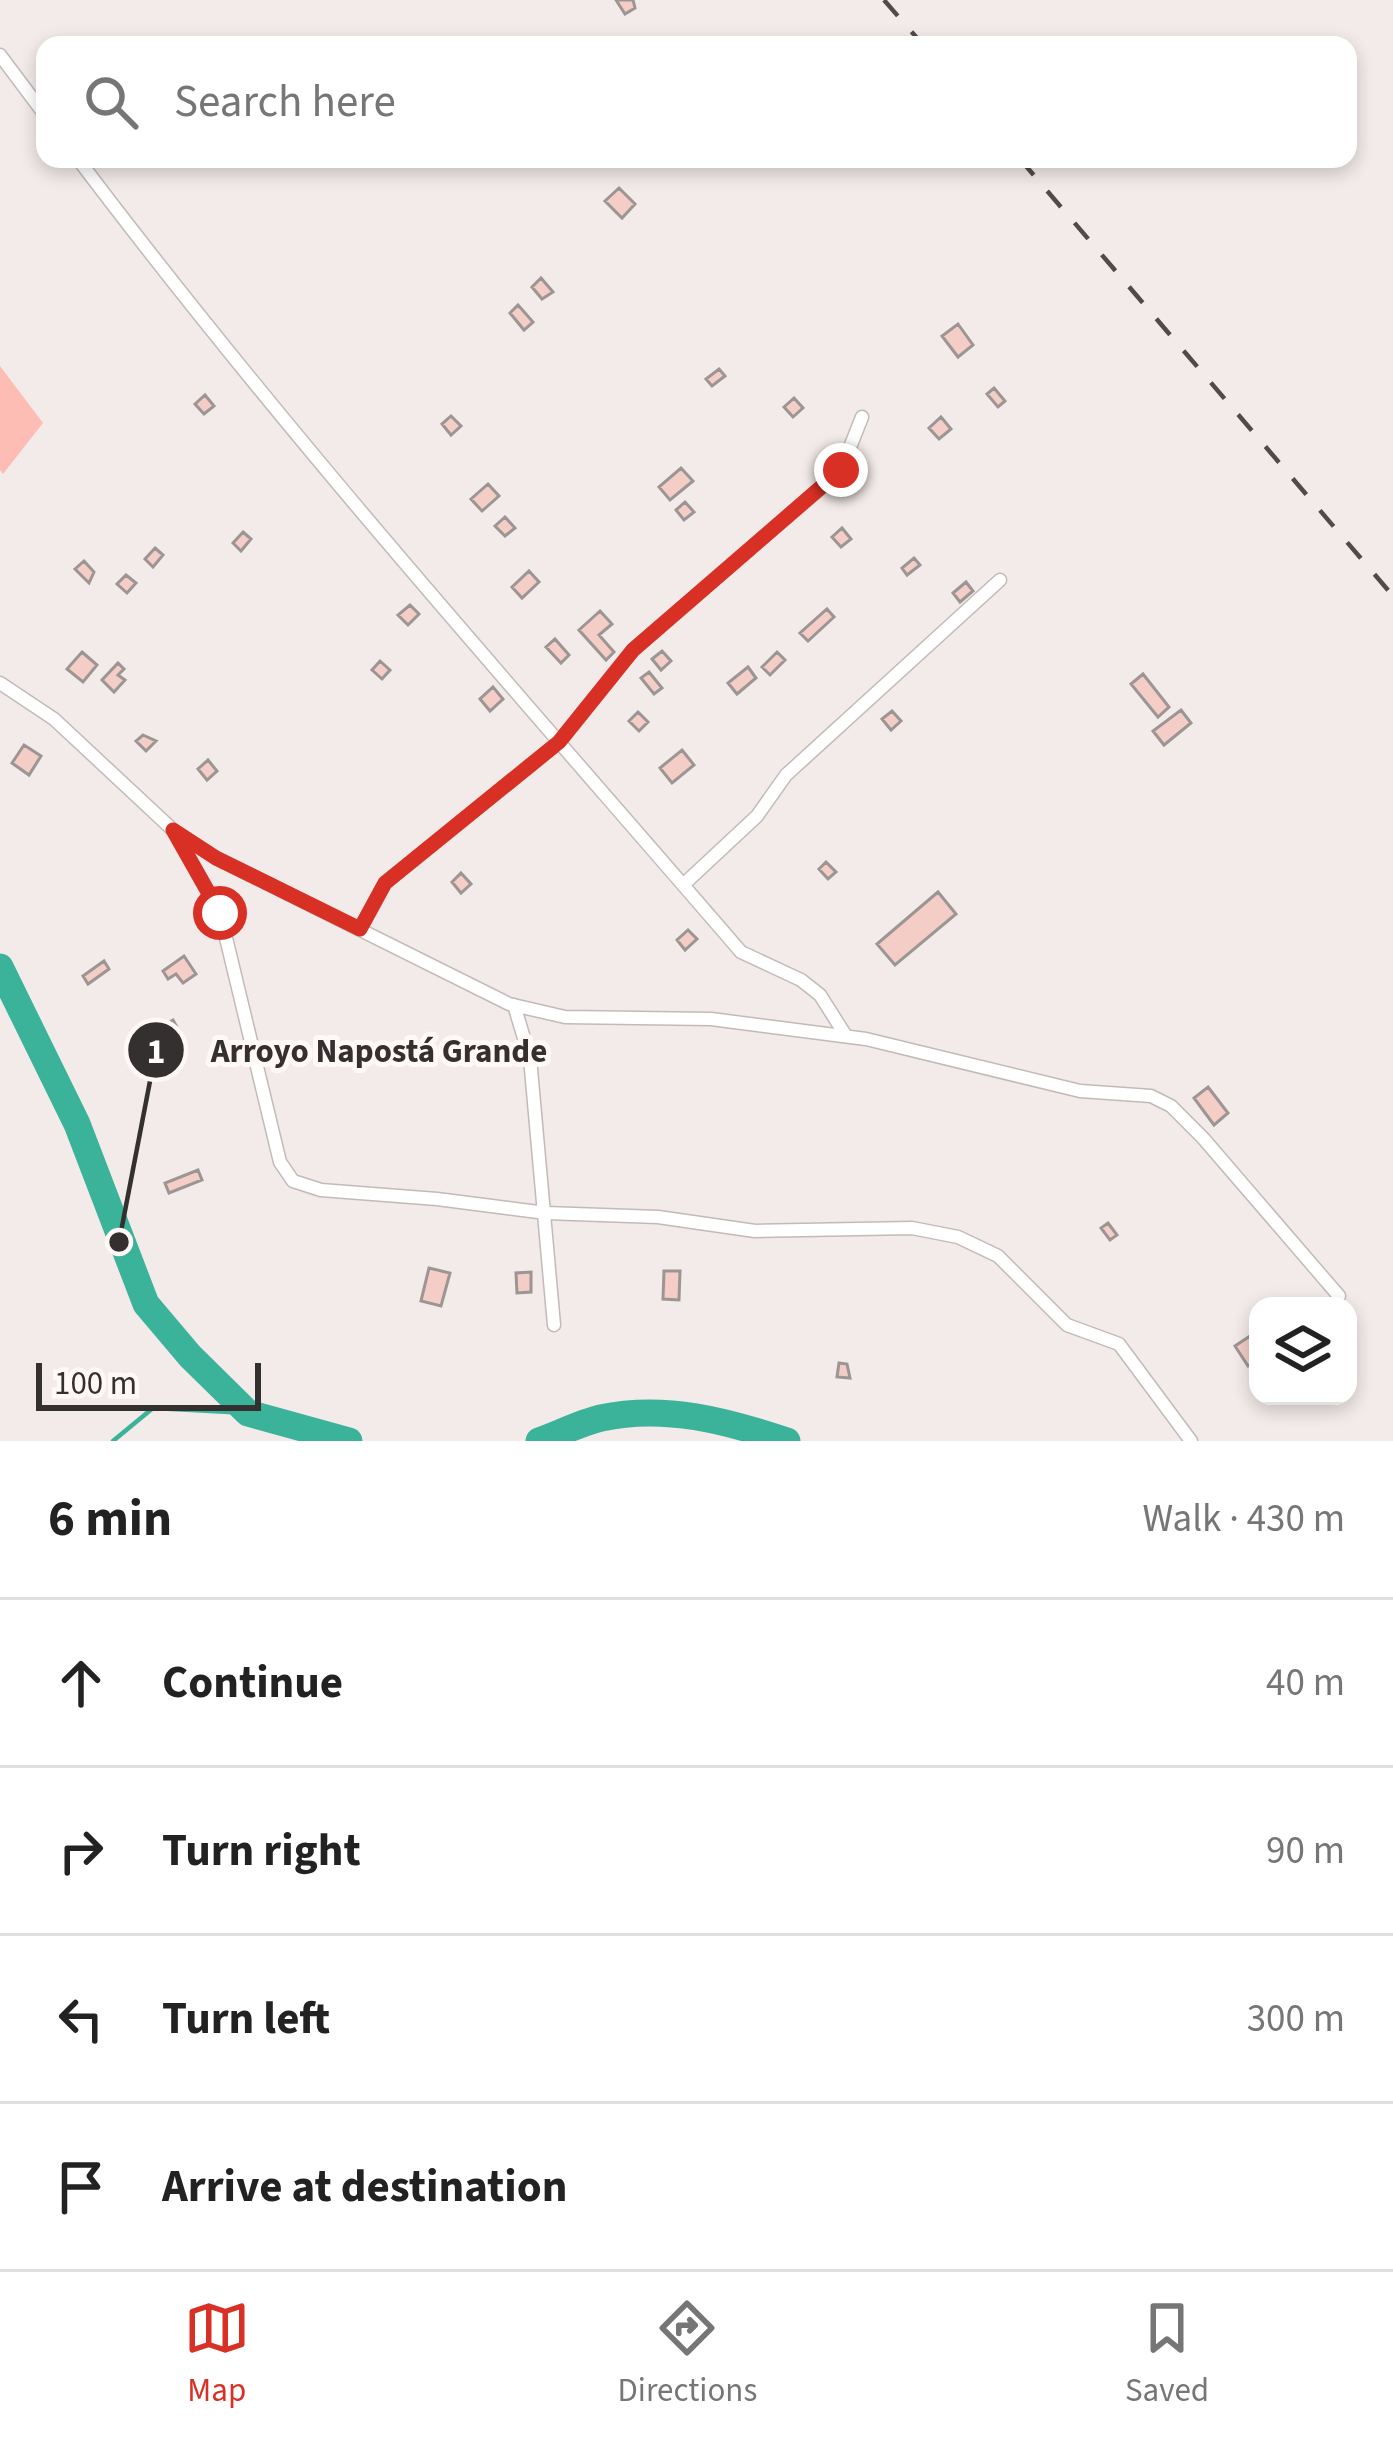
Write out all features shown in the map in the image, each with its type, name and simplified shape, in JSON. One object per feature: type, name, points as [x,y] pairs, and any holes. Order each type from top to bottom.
[{"type":"street","points":[[0,55],[36,103]]},
{"type":"street","points":[[85,168],[396,556],[741,952],[801,980],[820,995],[846,1036]]},
{"type":"street","points":[[360,929],[385,883],[559,742],[633,650],[841,470],[862,416]]},
{"type":"street","points":[[683,885],[757,816],[786,775],[1000,580]]},
{"type":"street","points":[[0,683],[54,718],[173,830],[216,858],[514,1005],[565,1017],[710,1019],[846,1036],[1080,1091],[1150,1096],[1171,1106],[1203,1138],[1339,1296]]},
{"type":"street","points":[[173,830],[220,913],[280,1162],[293,1181],[321,1190],[437,1198],[546,1214],[658,1217],[755,1231],[912,1228],[958,1238],[998,1256],[1067,1325],[1119,1344],[1191,1441]]},
{"type":"street","points":[[514,1005],[530,1058],[554,1325]]},
{"type":"shaded area","points":[[0,366],[43,423],[3,474],[0,470]]},
{"type":"building","points":[[616,0],[633,0],[635,8],[625,14]]},
{"type":"building","points":[[619,188],[635,204],[622,218],[605,201]]},
{"type":"building","points":[[541,278],[553,292],[542,299],[532,287]]},
{"type":"building","points":[[518,305],[533,322],[524,330],[510,313]]},
{"type":"building","points":[[958,324],[973,345],[958,357],[942,336]]},
{"type":"building","points":[[719,369],[725,376],[712,386],[706,379]]},
{"type":"building","points":[[994,388],[1005,401],[998,407],[987,394]]},
{"type":"building","points":[[205,395],[214,406],[204,414],[195,404]]},
{"type":"building","points":[[794,398],[803,408],[793,417],[784,407]]},
{"type":"building","points":[[451,416],[461,426],[451,435],[442,424]]},
{"type":"building","points":[[941,417],[951,429],[939,439],[929,428]]},
{"type":"building","points":[[681,468],[693,481],[670,500],[659,487]]},
{"type":"building","points":[[488,484],[499,496],[482,511],[471,499]]},
{"type":"building","points":[[685,502],[694,512],[684,520],[676,510]]},
{"type":"building","points":[[505,517],[515,528],[505,536],[495,526]]},
{"type":"building","points":[[842,528],[851,539],[841,547],[832,537]]},
{"type":"building","points":[[243,532],[251,539],[241,551],[233,543]]},
{"type":"building","points":[[155,548],[163,555],[153,567],[145,559]]},
{"type":"building","points":[[914,558],[920,565],[907,575],[902,568]]},
{"type":"building","points":[[84,561],[94,572],[89,583],[75,569]]},
{"type":"building","points":[[529,571],[539,582],[522,598],[512,587]]},
{"type":"building","points":[[126,575],[136,583],[127,593],[117,584]]},
{"type":"building","points":[[966,582],[973,591],[960,602],[953,593]]},
{"type":"building","points":[[410,605],[419,614],[408,625],[398,615]]},
{"type":"building","points":[[827,609],[834,617],[808,641],[800,633]]},
{"type":"building","points":[[600,611],[612,624],[599,635],[614,652],[606,660],[579,630]]},
{"type":"building","points":[[555,639],[569,655],[561,663],[546,647]]},
{"type":"building","points":[[662,651],[671,661],[661,670],[652,659]]},
{"type":"building","points":[[82,652],[97,665],[83,682],[67,669]]},
{"type":"building","points":[[777,652],[785,660],[770,675],[762,667]]},
{"type":"building","points":[[380,661],[390,670],[382,679],[372,670]]},
{"type":"building","points":[[118,663],[124,669],[118,675],[125,680],[114,692],[102,680]]},
{"type":"building","points":[[748,667],[756,678],[737,694],[728,683]]},
{"type":"building","points":[[649,672],[662,688],[654,694],[641,678]]},
{"type":"building","points":[[1143,674],[1169,707],[1158,717],[1131,684]]},
{"type":"building","points":[[493,687],[503,699],[490,711],[480,699]]},
{"type":"building","points":[[1181,710],[1191,723],[1164,745],[1153,731]]},
{"type":"building","points":[[892,711],[901,721],[891,730],[882,719]]},
{"type":"building","points":[[638,712],[648,722],[639,731],[629,721]]},
{"type":"building","points":[[143,735],[156,741],[146,751],[136,741]]},
{"type":"building","points":[[24,745],[41,756],[29,775],[12,763]]},
{"type":"building","points":[[682,750],[694,765],[672,783],[660,768]]},
{"type":"building","points":[[208,760],[217,771],[207,780],[198,769]]},
{"type":"building","points":[[826,862],[836,872],[828,879],[819,869]]},
{"type":"building","points":[[461,873],[471,884],[461,893],[452,882]]},
{"type":"building","points":[[938,892],[956,914],[895,965],[877,944]]},
{"type":"building","points":[[688,930],[697,939],[685,950],[677,940]]},
{"type":"building","points":[[184,956],[196,974],[183,983],[176,974],[168,979],[163,971]]},
{"type":"building","points":[[104,961],[109,969],[88,984],[83,976]]},
{"type":"building","points":[[173,1020],[178,1029],[161,1040],[155,1031]]},
{"type":"building","points":[[1208,1087],[1228,1113],[1214,1125],[1194,1098]]},
{"type":"building","points":[[198,1170],[202,1180],[169,1193],[165,1183]]},
{"type":"building","points":[[1108,1223],[1117,1235],[1110,1240],[1101,1228]]},
{"type":"building","points":[[429,1268],[450,1273],[441,1306],[421,1301]]},
{"type":"building","points":[[664,1271],[680,1271],[679,1300],[663,1299]]},
{"type":"building","points":[[531,1272],[531,1292],[517,1293],[516,1273]]},
{"type":"building","points":[[1249,1337],[1248,1366],[1235,1346]]},
{"type":"building","points":[[839,1363],[847,1364],[850,1378],[837,1377]]},
{"type":"waterway","points":[[0,967],[77,1124],[146,1304],[248,1413],[349,1441]]},
{"type":"waterway","points":[[113,1441],[153,1408],[248,1413]]},
{"type":"waterway","points":[[539,1441],[601,1418],[649,1413],[719,1421],[787,1441]]},
{"type":"railway","points":[[884,0],[915,36]]},
{"type":"railway","points":[[1028,168],[1393,596]]},
{"type":"place","name":"Arroyo Napostá Grande","points":[[119,1242]]},
{"type":"route","points":[[220,913],[173,830],[216,858],[360,929],[385,883],[559,742],[633,650],[841,470]]}]
